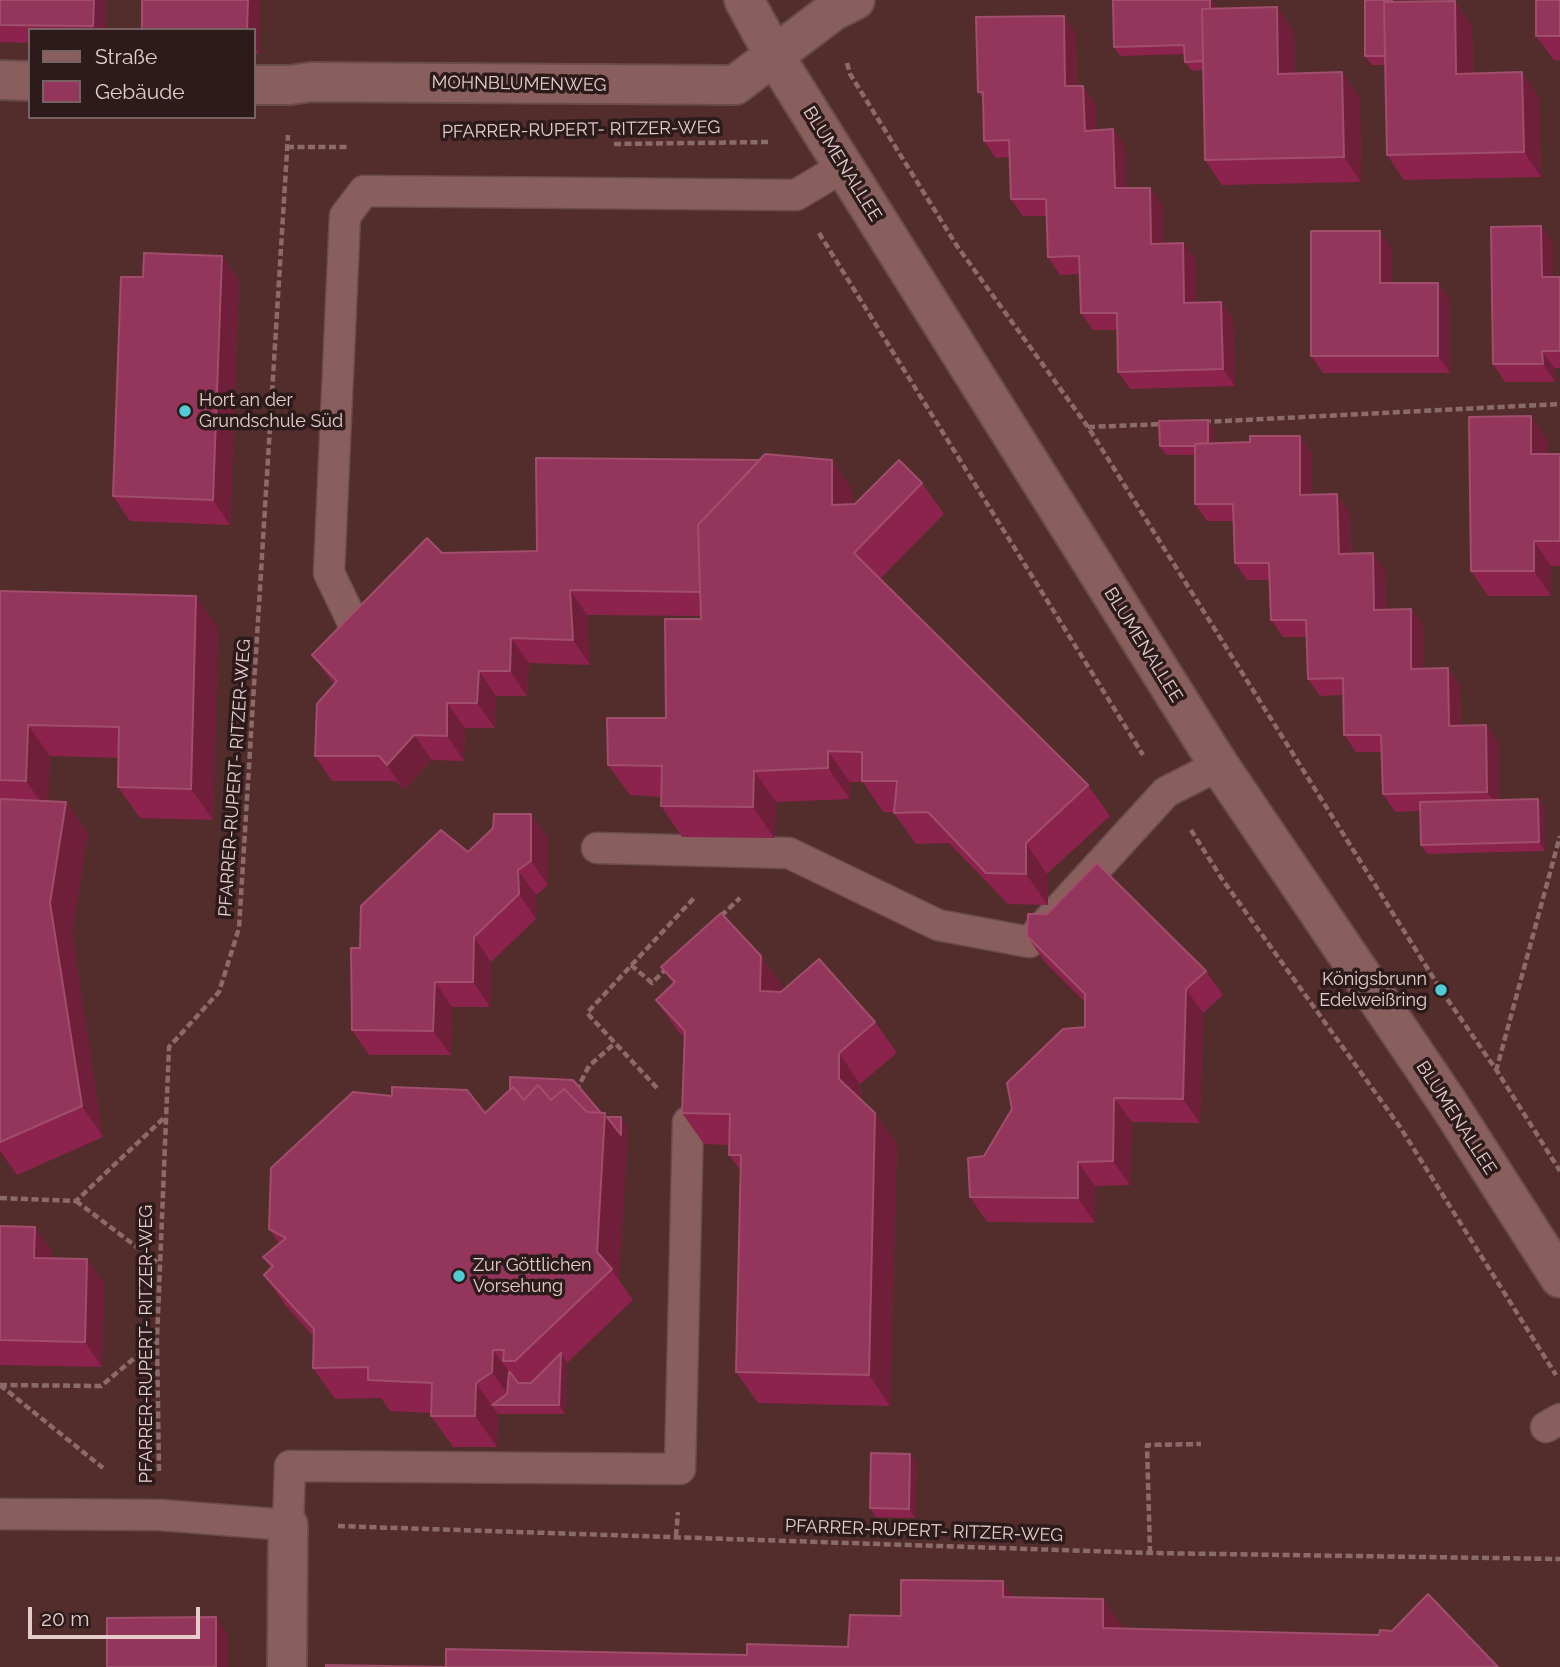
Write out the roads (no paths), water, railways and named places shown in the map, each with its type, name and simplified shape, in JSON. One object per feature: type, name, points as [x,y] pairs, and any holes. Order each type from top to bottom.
[{"type":"street","name":"BLUMENALLEE","points":[[744,0],[775,57],[843,167],[1219,765],[1446,1100],[1560,1278]]},
{"type":"street","name":"MOHNBLUMENWEG","points":[[272,85],[311,82],[735,85],[844,5]]},
{"type":"street","points":[[0,80],[28,81]]},
{"type":"street","points":[[287,1667],[288,1525]]},
{"type":"lane","points":[[358,633],[329,573],[345,216],[364,191],[796,195],[843,167]]},
{"type":"lane","points":[[597,848],[789,853],[938,926],[1029,942],[1166,792],[1219,765]]},
{"type":"lane","points":[[0,1514],[160,1515],[288,1525],[290,1466],[680,1469],[688,1122]]},
{"type":"place","name":"Hort an der Grundschule Süd","points":[[185,411]]},
{"type":"place","name":"Königsbrunn Edelweißring","points":[[1441,990]]},
{"type":"place","name":"Zur Göttlichen Vorsehung","points":[[459,1276]]}]
